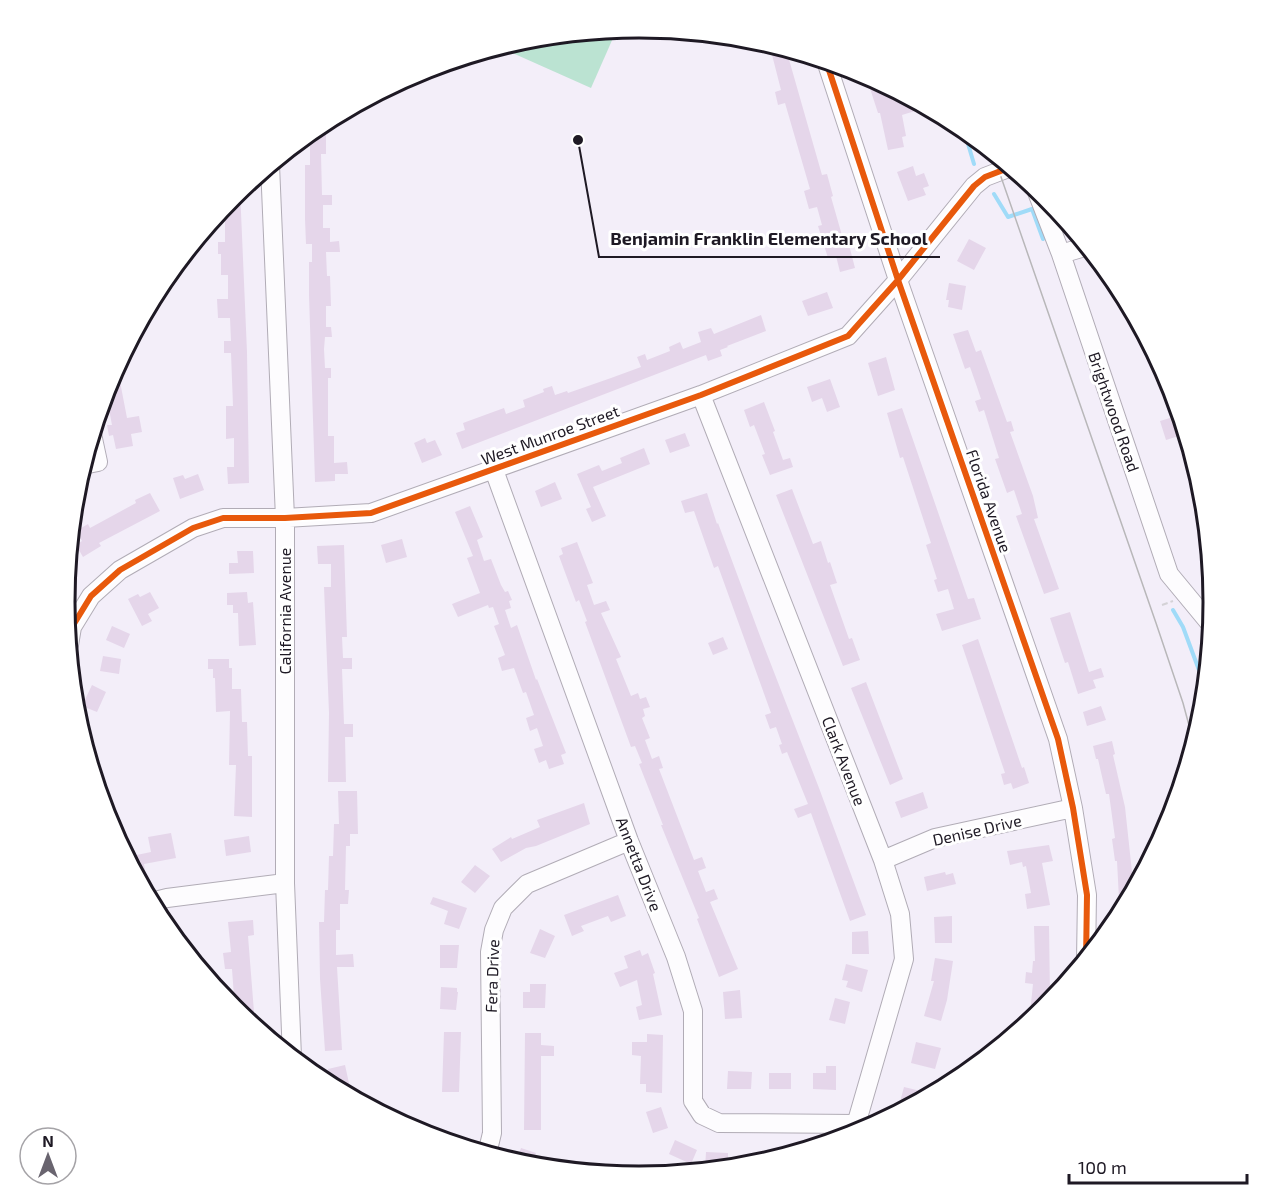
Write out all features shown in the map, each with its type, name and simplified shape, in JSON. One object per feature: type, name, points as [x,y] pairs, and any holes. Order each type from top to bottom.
[{"type":"street","name":"Florida Avenue","points":[[829,70],[898,280],[1058,739],[1073,808],[1087,895],[1086,947]]},
{"type":"street","name":"West Munroe Street","points":[[76,621],[91,596],[120,570],[193,528],[223,518],[285,518],[371,513],[701,395],[848,336],[898,280],[974,186],[985,177],[1003,170]]},
{"type":"street","name":"California Avenue","points":[[270,175],[285,518],[285,884],[292,1046]]},
{"type":"street","name":"Brightwood Road","points":[[1043,207],[1061,254],[1169,574],[1204,615]]},
{"type":"street","points":[[1061,254],[1079,249]]},
{"type":"street","name":"Clark Avenue","points":[[701,395],[883,860],[900,914],[904,959],[857,1124]]},
{"type":"street","name":"Annetta Drive","points":[[494,470],[629,842],[676,957],[693,1011],[693,1101],[702,1114],[719,1123],[842,1129]]},
{"type":"street","name":"Denise Drive","points":[[883,860],[935,838],[1073,808]]},
{"type":"street","name":"Fera Drive","points":[[489,1146],[492,1133],[490,952],[494,930],[503,908],[527,884],[629,842]]},
{"type":"street","points":[[160,900],[285,884]]},
{"type":"green space","points":[[613,39],[591,88],[511,52],[566,42]]},
{"type":"building","points":[[772,53],[788,58],[822,175],[827,174],[845,246],[849,245],[855,268],[840,272],[836,256],[828,258],[818,226],[822,225],[817,207],[809,209],[804,191],[810,189],[785,103],[778,105],[775,92],[781,90]]},
{"type":"building","points":[[869,86],[917,110],[902,115],[906,136],[902,137],[904,147],[888,150],[880,113],[878,113]]},
{"type":"building","points":[[326,133],[326,154],[321,154],[322,195],[332,195],[332,205],[323,205],[323,228],[330,228],[330,242],[339,241],[340,252],[326,252],[331,306],[326,306],[326,327],[331,327],[332,337],[325,337],[324,349],[325,368],[331,368],[331,378],[328,378],[328,436],[334,436],[334,463],[347,462],[348,474],[335,474],[335,481],[315,482],[309,295],[309,262],[312,262],[312,244],[306,244],[305,219],[305,165],[310,165],[310,146],[307,146]]},
{"type":"building","points":[[913,166],[916,176],[924,173],[929,186],[923,188],[926,195],[908,201],[897,172]]},
{"type":"building","points":[[241,202],[247,352],[249,483],[228,484],[227,467],[234,467],[234,438],[226,439],[226,406],[233,406],[231,353],[224,353],[224,341],[231,341],[230,318],[218,318],[217,299],[228,299],[228,275],[221,275],[221,254],[218,254],[218,242],[225,242],[225,219]]},
{"type":"building","points":[[969,239],[986,248],[974,270],[957,261]]},
{"type":"building","points":[[949,283],[966,286],[962,310],[948,307],[949,300],[946,300]]},
{"type":"building","points":[[827,292],[833,308],[808,316],[802,301]]},
{"type":"building","points":[[761,315],[766,331],[727,346],[720,350],[722,356],[708,361],[706,355],[462,449],[456,433],[465,430],[463,423],[504,408],[506,414],[525,407],[523,400],[544,392],[543,389],[552,386],[555,395],[567,391],[568,393],[611,378],[641,367],[637,357],[645,354],[647,360],[670,351],[669,347],[680,342],[683,349],[701,342],[698,332],[711,328],[714,334]]},
{"type":"building","points":[[968,330],[976,352],[981,350],[1007,422],[1011,421],[1014,431],[1010,432],[1033,496],[1038,518],[1034,519],[1059,589],[1044,594],[1016,516],[1022,514],[1014,490],[1007,493],[995,459],[999,458],[984,410],[979,412],[975,401],[981,399],[977,387],[970,367],[965,369],[953,334]]},
{"type":"building","points":[[886,357],[895,390],[878,396],[868,363]]},
{"type":"building","points":[[830,379],[840,407],[827,412],[822,398],[812,402],[807,387]]},
{"type":"building","points":[[120,382],[127,418],[139,416],[142,432],[131,434],[133,446],[116,449],[113,435],[109,436],[107,425],[112,425],[109,410]]},
{"type":"building","points":[[764,402],[783,460],[790,458],[793,467],[770,475],[754,425],[750,427],[744,410]]},
{"type":"building","points":[[902,408],[968,599],[974,598],[981,619],[942,631],[936,614],[954,609],[948,589],[938,592],[934,580],[937,579],[926,545],[931,543],[903,457],[900,458],[887,413]]},
{"type":"building","points":[[1170,418],[1172,423],[1174,422],[1179,436],[1166,440],[1160,421]]},
{"type":"building","points":[[685,433],[690,446],[670,453],[665,440]]},
{"type":"building","points":[[425,438],[427,443],[435,440],[442,455],[422,463],[414,443]]},
{"type":"building","points":[[644,448],[650,464],[593,487],[606,516],[592,522],[586,509],[591,507],[577,474],[599,465],[602,471],[622,463],[620,458]]},
{"type":"building","points":[[198,474],[204,490],[180,499],[173,478],[183,475],[185,479]]},
{"type":"building","points":[[555,482],[562,499],[541,507],[535,491]]},
{"type":"building","points":[[792,489],[813,544],[821,541],[828,563],[830,562],[837,583],[830,585],[849,639],[852,638],[860,660],[843,666],[776,495]]},
{"type":"building","points":[[150,493],[160,511],[99,543],[101,546],[83,557],[78,548],[78,543],[82,541],[79,536],[80,529],[88,524],[90,528],[136,503],[135,500]]},
{"type":"building","points":[[707,493],[866,915],[850,921],[811,813],[798,818],[794,809],[808,804],[787,752],[782,754],[779,745],[782,744],[776,727],[770,729],[765,715],[771,713],[718,566],[714,568],[694,511],[685,513],[681,501]]},
{"type":"building","points":[[470,506],[483,537],[477,540],[484,561],[491,559],[501,585],[505,592],[508,591],[512,600],[509,601],[511,608],[505,610],[511,628],[517,625],[536,680],[566,753],[561,755],[564,764],[549,769],[546,760],[539,763],[534,749],[543,746],[537,728],[530,731],[526,718],[534,715],[526,692],[523,693],[514,668],[502,671],[498,658],[505,655],[494,626],[499,624],[493,607],[489,608],[488,605],[458,617],[452,604],[480,593],[467,558],[473,556],[455,512]]},
{"type":"building","points":[[402,539],[407,557],[386,563],[381,545]]},
{"type":"building","points":[[577,542],[593,583],[587,585],[594,605],[606,601],[610,610],[601,613],[621,657],[616,659],[631,696],[638,693],[640,699],[646,697],[650,707],[643,709],[645,716],[642,718],[650,738],[645,740],[652,759],[659,756],[663,768],[659,769],[694,860],[702,857],[706,868],[698,871],[706,892],[714,889],[718,899],[710,902],[738,969],[719,977],[697,919],[699,918],[639,764],[642,763],[635,746],[631,747],[585,622],[587,621],[579,600],[576,602],[559,556],[563,554],[561,548]]},
{"type":"building","points":[[344,545],[347,637],[342,637],[343,658],[352,658],[352,669],[342,669],[344,724],[353,724],[353,737],[345,737],[346,782],[328,782],[329,713],[324,587],[331,587],[331,564],[318,564],[317,546]]},
{"type":"building","points":[[237,551],[253,551],[254,573],[229,574],[229,563],[238,563]]},
{"type":"building","points":[[150,592],[159,608],[148,614],[152,621],[142,626],[128,599]]},
{"type":"building","points":[[247,592],[248,603],[253,602],[256,645],[239,646],[238,613],[233,613],[233,605],[227,605],[227,593]]},
{"type":"building","points":[[1070,612],[1089,672],[1101,668],[1104,677],[1093,680],[1096,688],[1078,694],[1050,618]]},
{"type":"building","points":[[112,626],[130,634],[124,648],[106,640]]},
{"type":"building","points":[[723,637],[728,649],[713,655],[708,643]]},
{"type":"building","points":[[978,639],[1029,783],[1013,789],[1011,783],[1004,785],[1001,774],[1005,773],[962,645]]},
{"type":"building","points":[[103,656],[121,659],[119,674],[100,671]]},
{"type":"building","points":[[208,659],[229,659],[229,668],[232,668],[232,689],[241,689],[242,722],[247,722],[248,756],[252,756],[252,817],[234,816],[236,765],[229,765],[230,711],[216,712],[215,678],[213,678],[213,669],[208,669]]},
{"type":"building","points":[[866,682],[903,779],[890,785],[851,688]]},
{"type":"building","points":[[92,685],[106,692],[97,712],[85,707],[84,701]]},
{"type":"building","points":[[1101,706],[1106,720],[1087,726],[1083,712]]},
{"type":"building","points":[[1112,741],[1125,807],[1132,877],[1119,899],[1117,861],[1115,861],[1112,839],[1115,838],[1109,794],[1106,794],[1093,746]]},
{"type":"building","points":[[338,791],[357,791],[358,834],[350,834],[350,846],[346,846],[345,890],[349,890],[348,904],[340,904],[340,930],[336,930],[336,955],[353,954],[354,967],[337,967],[342,1050],[325,1051],[319,922],[324,922],[329,856],[333,856],[334,824],[339,824]]},
{"type":"building","points":[[923,792],[928,808],[901,818],[895,802]]},
{"type":"building","points":[[584,803],[590,824],[526,848],[501,862],[492,849],[511,837],[512,839],[540,827],[537,820]]},
{"type":"building","points":[[171,833],[176,858],[144,864],[143,870],[135,855],[151,852],[148,837]]},
{"type":"building","points":[[249,836],[251,852],[226,856],[224,840]]},
{"type":"building","points":[[1049,845],[1053,861],[1042,863],[1050,905],[1027,909],[1025,894],[1031,893],[1026,866],[1023,867],[1022,862],[1010,865],[1007,851]]},
{"type":"building","points":[[475,865],[490,876],[475,893],[461,882]]},
{"type":"building","points":[[945,872],[946,875],[953,873],[956,884],[927,891],[924,877]]},
{"type":"building","points":[[618,895],[626,916],[611,922],[608,916],[581,926],[584,931],[572,936],[564,915]]},
{"type":"building","points":[[433,897],[467,908],[459,929],[444,924],[448,911],[430,904]]},
{"type":"building","points":[[952,916],[952,943],[935,943],[934,917]]},
{"type":"building","points":[[253,920],[254,935],[248,936],[254,1012],[234,994],[232,969],[225,969],[223,953],[231,952],[228,922]]},
{"type":"building","points":[[1034,926],[1049,926],[1050,989],[1030,1009],[1033,984],[1025,983],[1026,972],[1032,973],[1033,961],[1035,961]]},
{"type":"building","points":[[540,929],[555,936],[545,958],[530,953]]},
{"type":"building","points":[[868,931],[869,954],[852,954],[852,932]]},
{"type":"building","points":[[440,945],[459,945],[457,968],[440,968]]},
{"type":"building","points":[[640,950],[642,956],[648,953],[655,973],[653,974],[662,1015],[639,1020],[636,1007],[642,1005],[637,980],[620,987],[614,973],[628,968],[624,956]]},
{"type":"building","points":[[935,958],[953,961],[941,1021],[924,1016],[934,981],[931,981]]},
{"type":"building","points":[[846,964],[868,970],[862,992],[846,987],[848,981],[842,980]]},
{"type":"building","points":[[530,984],[546,984],[545,1008],[523,1008],[523,992],[530,992]]},
{"type":"building","points":[[441,987],[457,988],[456,1010],[440,1009]]},
{"type":"building","points":[[740,990],[742,1018],[725,1019],[723,992]]},
{"type":"building","points":[[835,998],[850,1002],[845,1024],[829,1020]]},
{"type":"building","points":[[444,1032],[461,1032],[459,1092],[442,1092]]},
{"type":"building","points":[[525,1033],[541,1033],[541,1045],[554,1046],[554,1056],[541,1056],[541,1130],[524,1130]]},
{"type":"building","points":[[647,1034],[663,1035],[662,1093],[646,1092],[646,1084],[640,1084],[641,1056],[632,1055],[632,1042],[647,1042]]},
{"type":"building","points":[[916,1042],[941,1048],[935,1069],[911,1063]]},
{"type":"building","points":[[345,1065],[350,1086],[329,1073],[328,1069]]},
{"type":"building","points":[[826,1066],[836,1066],[836,1090],[813,1089],[813,1073],[826,1073]]},
{"type":"building","points":[[728,1071],[752,1072],[751,1089],[727,1089]]},
{"type":"building","points":[[769,1073],[791,1073],[791,1089],[769,1089]]},
{"type":"building","points":[[904,1087],[922,1091],[900,1102]]},
{"type":"building","points":[[661,1107],[668,1128],[653,1133],[646,1112]]},
{"type":"building","points":[[675,1140],[697,1150],[691,1164],[669,1154]]},
{"type":"building","points":[[521,1148],[536,1153],[535,1157],[519,1154]]},
{"type":"building","points":[[706,1152],[728,1153],[728,1160],[705,1163]]},
{"type":"waterway","points":[[968,143],[974,164]]},
{"type":"waterway","points":[[994,194],[1008,217],[1032,209],[1043,239]]},
{"type":"waterway","points":[[1173,610],[1183,627],[1199,671]]},
{"type":"tram line","points":[[997,166],[1156,623],[1190,727]]},
{"type":"cycle path","points":[[829,70],[898,280],[1058,739],[1073,808],[1087,895],[1086,947]]},
{"type":"cycle path","points":[[76,621],[91,596],[120,570],[193,528],[223,518],[285,518],[371,513],[701,395],[848,336],[898,280],[974,186],[985,177],[1003,170]]},
{"type":"place","name":"Benjamin Franklin Elementary School","points":[[578,140]]}]
